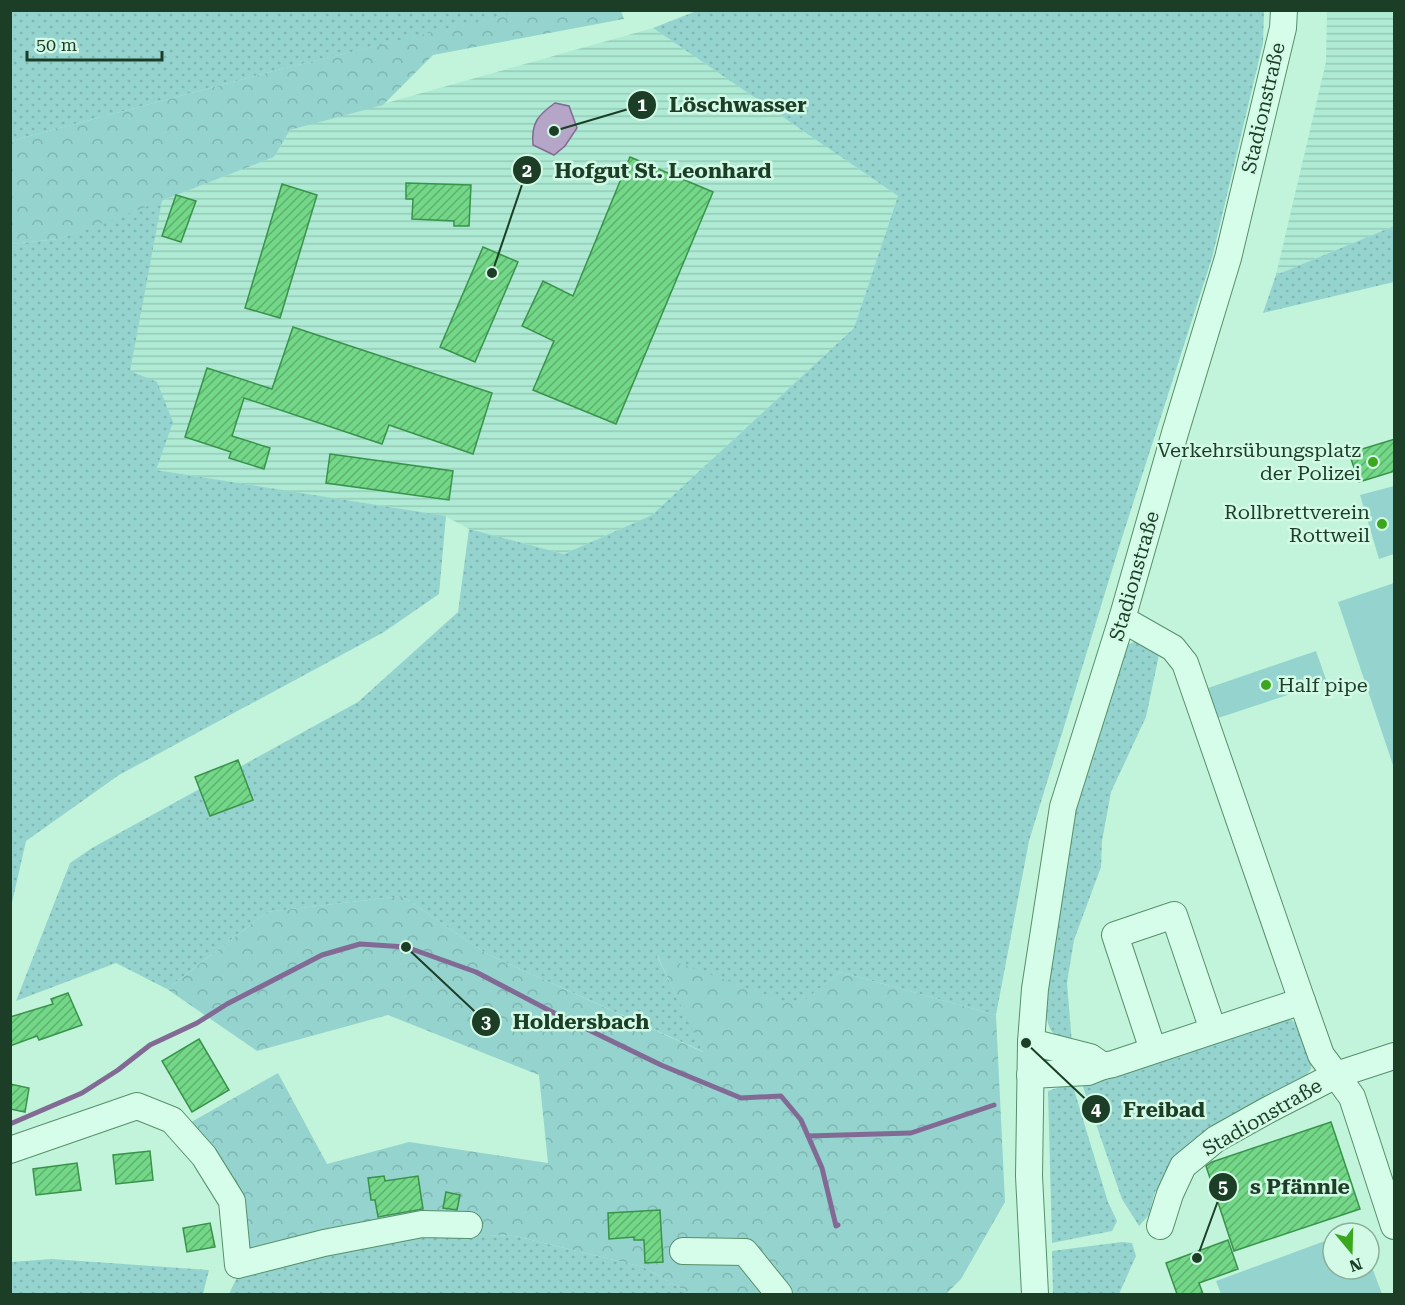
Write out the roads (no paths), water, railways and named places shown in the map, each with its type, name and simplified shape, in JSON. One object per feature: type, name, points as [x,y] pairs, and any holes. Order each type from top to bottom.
[{"type":"street","name":"Stadionstraße","points":[[1035,1294],[1029,1176],[1031,1042],[1035,989],[1063,807],[1122,619],[1228,258],[1282,28],[1284,10]]},
{"type":"street","name":"Stadionstraße","points":[[1122,619],[1173,648],[1185,663],[1321,1055],[1336,1075]]},
{"type":"street","points":[[1153,1050],[1114,935],[1174,915],[1213,1030]]},
{"type":"street","points":[[1030,1075],[1088,1072],[1302,1001]]},
{"type":"street","points":[[1031,1042],[1090,1057],[1103,1066]]},
{"type":"street","name":"Stadionstraße","points":[[1160,1226],[1170,1194],[1183,1166],[1216,1139],[1336,1075],[1395,1056]]},
{"type":"street","points":[[1336,1075],[1352,1097],[1395,1226]]},
{"type":"street","points":[[10,1150],[137,1106],[172,1120],[204,1156],[232,1200],[238,1265],[324,1243],[422,1224],[469,1225]]},
{"type":"street","points":[[683,1251],[745,1252],[779,1294]]},
{"type":"waterway","points":[[10,1124],[82,1093],[118,1070],[150,1045],[197,1023],[227,1004],[322,955],[360,944],[406,947],[476,972],[661,1065],[741,1098],[781,1096],[801,1120],[822,1168],[836,1226],[838,1225]]},
{"type":"waterway","points":[[808,1136],[911,1133],[994,1105]]},
{"type":"place","name":"Löschwasser","points":[[554,131]]},
{"type":"place","name":"Hofgut St. Leonhard","points":[[492,273]]},
{"type":"place","name":"Verkehrsübungsplatz der Polizei","points":[[1373,462]]},
{"type":"place","name":"Rollbrettverein Rottweil","points":[[1382,524]]},
{"type":"place","name":"Half pipe","points":[[1266,685]]},
{"type":"place","name":"Holdersbach","points":[[406,947]]},
{"type":"place","name":"Freibad","points":[[1026,1043]]},
{"type":"place","name":"s Pfännle","points":[[1197,1258]]}]
